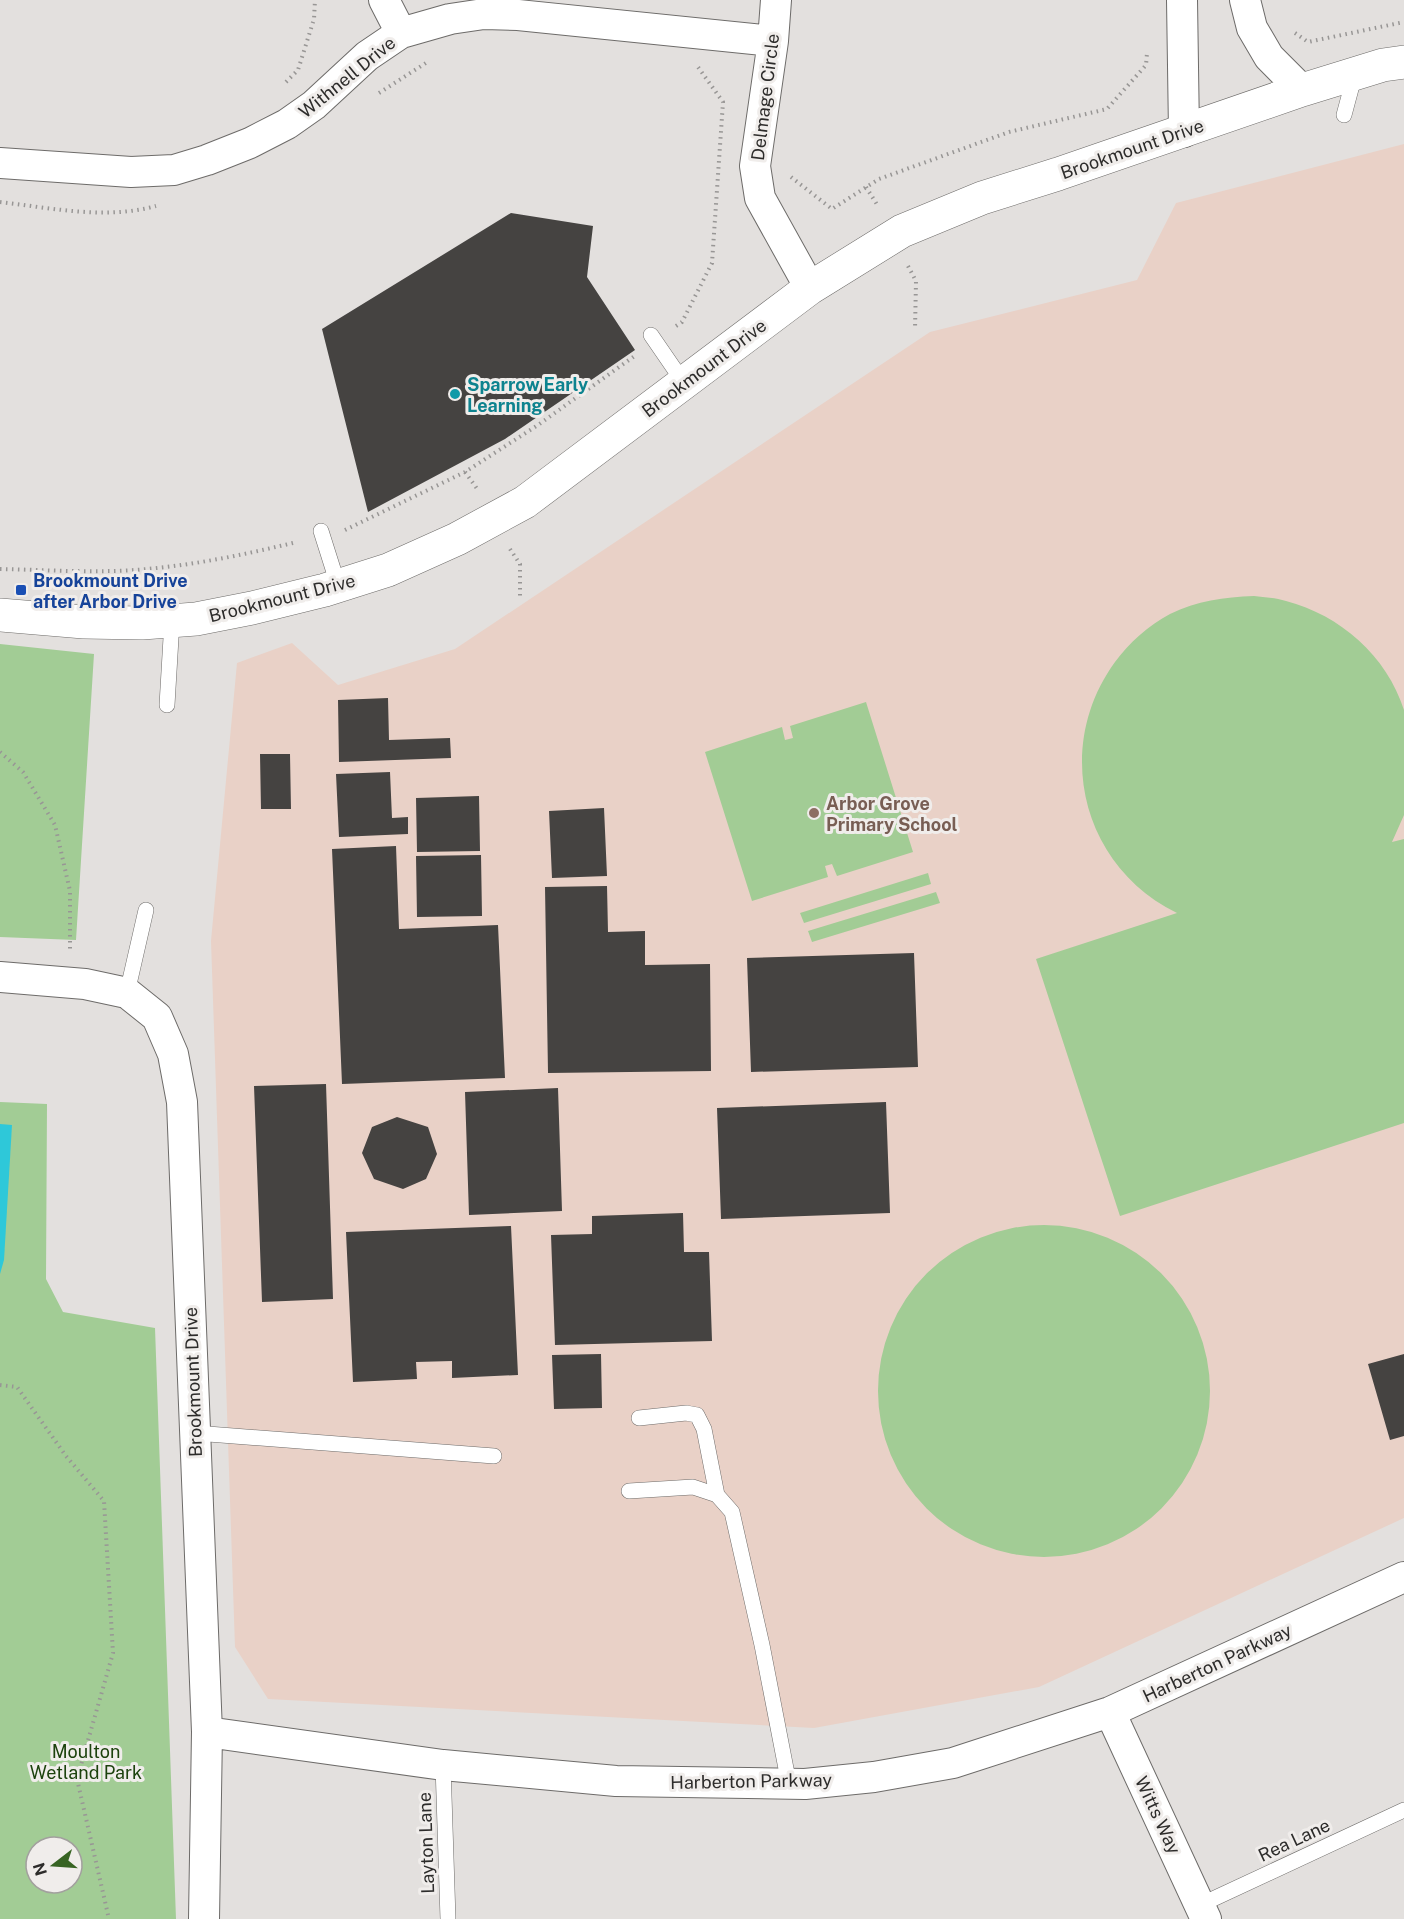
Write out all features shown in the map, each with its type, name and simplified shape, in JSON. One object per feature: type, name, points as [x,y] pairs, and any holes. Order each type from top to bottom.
[{"type":"street","points":[[384,0],[401,33]]},
{"type":"street","name":"Delmage Circle","points":[[776,0],[773,41],[755,166],[760,198],[810,288]]},
{"type":"street","points":[[1182,0],[1184,132]]},
{"type":"street","points":[[1245,0],[1252,28],[1269,57],[1302,90]]},
{"type":"street","name":"Withnell Drive","points":[[0,163],[131,172],[174,170],[207,160],[250,143],[287,124],[305,112],[367,56],[401,33],[450,19],[484,14],[518,15],[773,41]]},
{"type":"street","name":"Brookmount Drive","points":[[0,615],[84,622],[172,621],[196,619],[345,591],[447,543],[525,502],[810,288],[902,231],[981,198],[1184,132],[1302,90],[1383,65],[1404,62]]},
{"type":"street","name":"Brookmount Drive","points":[[0,977],[85,984],[127,993],[157,1017],[173,1054],[182,1102],[207,1732],[204,1919]]},
{"type":"street","name":"Harberton Parkway","points":[[207,1732],[443,1765],[616,1781],[789,1784],[874,1776],[953,1763],[1110,1712],[1404,1577]]},
{"type":"street","name":"Witts Way","points":[[1110,1712],[1203,1912]]},
{"type":"lane","points":[[1344,115],[1355,74]]},
{"type":"lane","points":[[653,338],[684,383]]},
{"type":"lane","points":[[322,533],[345,591]]},
{"type":"lane","points":[[167,705],[172,621]]},
{"type":"lane","points":[[127,993],[146,910]]},
{"type":"lane","points":[[639,1418],[686,1413],[697,1415],[704,1429],[717,1495]]},
{"type":"lane","points":[[195,1432],[494,1456]]},
{"type":"lane","points":[[629,1491],[693,1487],[717,1495],[732,1512],[789,1784]]},
{"type":"lane","name":"Layton Lane","points":[[443,1765],[448,1919]]},
{"type":"lane","name":"Rea Lane","points":[[1203,1912],[1404,1810]]},
{"type":"path","points":[[305,112],[284,83],[298,70],[314,19],[315,0]]},
{"type":"path","points":[[718,169],[755,166],[779,168],[832,209],[879,179],[1009,132],[1107,110],[1146,64],[1148,43]]},
{"type":"path","points":[[378,93],[438,55]]},
{"type":"path","points":[[0,569],[97,572],[155,569],[228,559],[322,533],[345,530],[465,472],[538,425],[653,338],[682,322],[712,263],[723,102],[696,64]]},
{"type":"path","points":[[0,752],[23,772],[55,825],[70,891],[70,953]]},
{"type":"path","points":[[0,1385],[17,1387],[66,1456],[104,1501],[113,1653],[77,1779],[109,1919]]},
{"type":"shaded area","name":"Arbor Grove Primary School","points":[[1404,144],[1404,1518],[1039,1687],[814,1728],[268,1699],[235,1647],[211,941],[237,663],[292,643],[338,685],[455,649],[930,332],[1137,280],[1176,203]]},
{"type":"green space","points":[[1254,596],[1282,600],[1306,607],[1343,627],[1373,655],[1386,672],[1404,710],[1404,815],[1392,842],[1404,839],[1404,1123],[1120,1216],[1036,959],[1177,913],[1144,892],[1118,866],[1099,835],[1087,802],[1082,766],[1085,730],[1096,695],[1115,662],[1147,629],[1162,618],[1190,606],[1221,599]]},
{"type":"green space","points":[[0,644],[94,654],[76,940],[0,937]]},
{"type":"green space","points":[[866,702],[913,852],[837,876],[832,864],[825,866],[828,877],[752,901],[705,752],[782,727],[785,740],[793,738],[790,726]]},
{"type":"green space","points":[[928,873],[931,884],[804,923],[800,913]]},
{"type":"green space","points":[[936,892],[940,903],[812,942],[808,931]]},
{"type":"green space","name":"Moulton Wetland Park","points":[[0,1102],[47,1104],[46,1279],[63,1312],[155,1328],[176,1919],[0,1919]]},
{"type":"green space","points":[[1044,1225],[1092,1232],[1107,1238],[1136,1253],[1161,1274],[1182,1299],[1197,1328],[1203,1343],[1210,1391],[1203,1439],[1197,1454],[1182,1483],[1161,1508],[1136,1529],[1107,1544],[1092,1550],[1044,1557],[996,1550],[981,1544],[952,1529],[927,1508],[906,1483],[891,1454],[885,1439],[878,1391],[885,1343],[891,1328],[906,1299],[927,1274],[952,1253],[981,1238],[996,1232]]},
{"type":"water","points":[[0,1124],[12,1125],[4,1260],[0,1274]]},
{"type":"building","name":"Sparrow Early Learning","points":[[511,213],[593,226],[587,277],[635,350],[505,439],[368,512],[322,329]]},
{"type":"building","points":[[388,698],[389,740],[450,738],[451,758],[339,762],[338,700]]},
{"type":"building","points":[[260,754],[290,754],[291,809],[261,809]]},
{"type":"building","points":[[390,772],[392,818],[408,817],[408,834],[339,837],[336,774]]},
{"type":"building","points":[[479,796],[480,851],[417,852],[416,798]]},
{"type":"building","points":[[604,808],[607,876],[552,878],[549,811]]},
{"type":"building","points":[[396,846],[399,929],[498,925],[505,1078],[342,1084],[332,849]]},
{"type":"building","points":[[481,855],[482,916],[417,917],[416,856]]},
{"type":"building","points":[[607,886],[608,932],[645,931],[645,965],[710,964],[711,1071],[548,1073],[545,887]]},
{"type":"building","points":[[914,953],[918,1067],[751,1072],[747,958]]},
{"type":"building","points":[[326,1084],[333,1299],[262,1302],[254,1086]]},
{"type":"building","points":[[558,1088],[562,1211],[469,1215],[465,1092]]},
{"type":"building","points":[[886,1102],[890,1213],[721,1219],[717,1108]]},
{"type":"building","points":[[397,1117],[428,1127],[437,1154],[426,1179],[403,1189],[374,1179],[362,1153],[372,1127]]},
{"type":"building","points":[[683,1213],[684,1252],[709,1252],[712,1341],[555,1345],[551,1235],[592,1234],[592,1216]]},
{"type":"building","points":[[511,1226],[518,1375],[452,1378],[452,1361],[416,1362],[417,1379],[353,1382],[346,1232]]},
{"type":"building","points":[[601,1354],[602,1408],[554,1409],[552,1355]]},
{"type":"building","points":[[1404,1354],[1404,1436],[1390,1440],[1368,1364]]},
{"type":"place","name":"Sparrow Early Learning","points":[[455,394]]},
{"type":"place","name":"Brookmount Drive after Arbor Drive","points":[[21,590]]},
{"type":"place","name":"Arbor Grove Primary School","points":[[814,813]]}]
